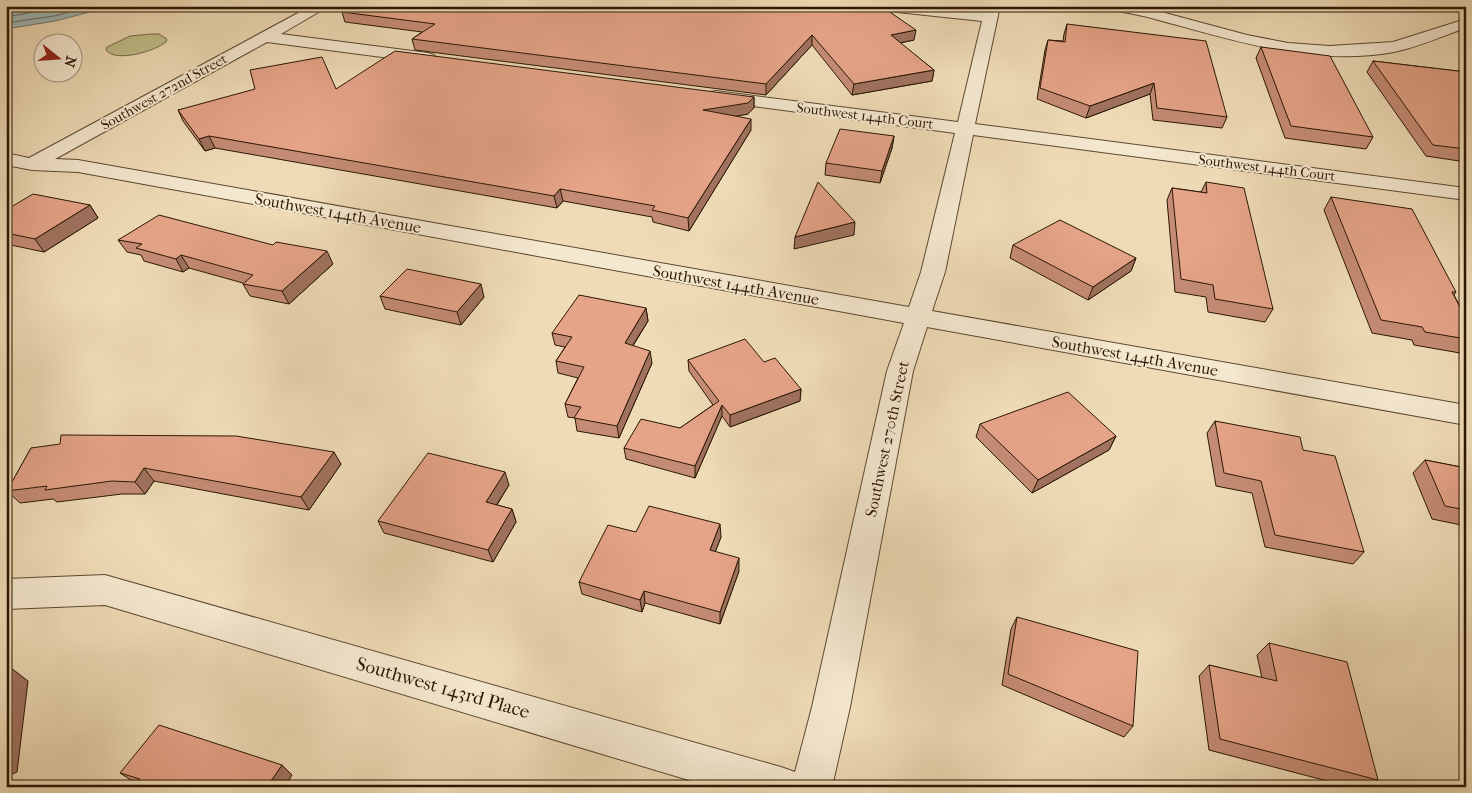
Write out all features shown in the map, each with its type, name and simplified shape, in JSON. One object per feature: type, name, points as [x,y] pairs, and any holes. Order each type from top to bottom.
[{"type":"street","name":"Southwest 272nd Street","points":[[6,178],[322,6]]},
{"type":"street","points":[[878,6],[992,12]]},
{"type":"street","points":[[1116,6],[1245,39],[1288,47],[1332,51],[1394,47],[1466,23]]},
{"type":"street","name":"Southwest 270th Street","points":[[812,787],[831,707],[900,371],[933,272],[992,12]]},
{"type":"street","points":[[265,37],[445,61]]},
{"type":"street","name":"Southwest 144th Court","points":[[700,94],[1466,194]]},
{"type":"street","name":"Southwest 144th Avenue","points":[[6,159],[32,164],[78,166],[1466,415]]},
{"type":"street","name":"Southwest 143rd Place","points":[[6,594],[105,590],[781,787]]},
{"type":"shaded area","points":[[159,34],[167,39],[166,42],[145,52],[126,56],[111,54],[106,50],[107,47],[130,36]]},
{"type":"water","points":[[6,6],[113,6],[55,21],[6,29]]},
{"type":"building","points":[[353,6],[881,6],[916,30],[891,35],[934,70],[854,84],[812,35],[766,84],[412,39],[435,24],[342,12]]},
{"type":"building","points":[[1067,24],[1206,41],[1227,117],[1157,108],[1154,83],[1090,106],[1040,88],[1048,40],[1065,42]]},
{"type":"building","points":[[1261,47],[1330,56],[1373,137],[1291,126]]},
{"type":"building","points":[[395,51],[754,97],[748,103],[703,110],[751,119],[688,218],[652,210],[655,206],[560,189],[554,196],[209,136],[199,139],[178,110],[255,89],[250,70],[322,57],[336,89]]},
{"type":"building","points":[[1373,61],[1466,72],[1466,149],[1433,145]]},
{"type":"building","points":[[840,129],[894,136],[882,171],[826,163]]},
{"type":"building","points":[[818,182],[855,222],[795,237]]},
{"type":"building","points":[[1206,182],[1244,188],[1273,309],[1215,299],[1213,285],[1181,279],[1172,188],[1207,193]]},
{"type":"building","points":[[33,194],[90,205],[35,239],[6,233],[6,210]]},
{"type":"building","points":[[1331,197],[1412,209],[1456,292],[1452,292],[1466,318],[1466,339],[1425,332],[1422,327],[1381,320]]},
{"type":"building","points":[[159,215],[273,245],[276,242],[327,251],[282,291],[243,284],[253,275],[181,255],[176,259],[136,248],[142,244],[118,240]]},
{"type":"building","points":[[1060,220],[1136,258],[1093,287],[1013,245]]},
{"type":"building","points":[[407,269],[481,284],[457,312],[380,296]]},
{"type":"building","points":[[579,295],[646,308],[625,343],[650,351],[617,426],[574,418],[581,407],[565,404],[584,367],[556,361],[572,337],[552,333]]},
{"type":"building","points":[[745,339],[764,362],[775,358],[801,389],[730,415],[722,405],[695,466],[624,448],[641,419],[680,428],[719,401],[688,360]]},
{"type":"building","points":[[1068,392],[1116,436],[1038,480],[980,424]]},
{"type":"building","points":[[1215,421],[1300,437],[1303,450],[1335,456],[1364,552],[1275,535],[1261,481],[1224,473]]},
{"type":"building","points":[[61,435],[236,436],[334,452],[301,497],[144,468],[135,482],[112,481],[45,490],[47,486],[7,491],[31,448],[60,444]]},
{"type":"building","points":[[428,453],[505,472],[486,502],[512,509],[488,550],[378,521]]},
{"type":"building","points":[[1425,460],[1466,468],[1466,510],[1445,506]]},
{"type":"building","points":[[649,506],[720,524],[710,550],[739,558],[720,612],[644,591],[640,600],[579,582],[608,525],[636,532]]},
{"type":"building","points":[[1017,617],[1138,651],[1133,726],[1008,674]]},
{"type":"building","points":[[1269,643],[1347,662],[1378,780],[1220,739],[1209,665],[1277,681]]},
{"type":"building","points":[[159,725],[282,765],[267,787],[134,787],[140,779],[120,773]]}]
